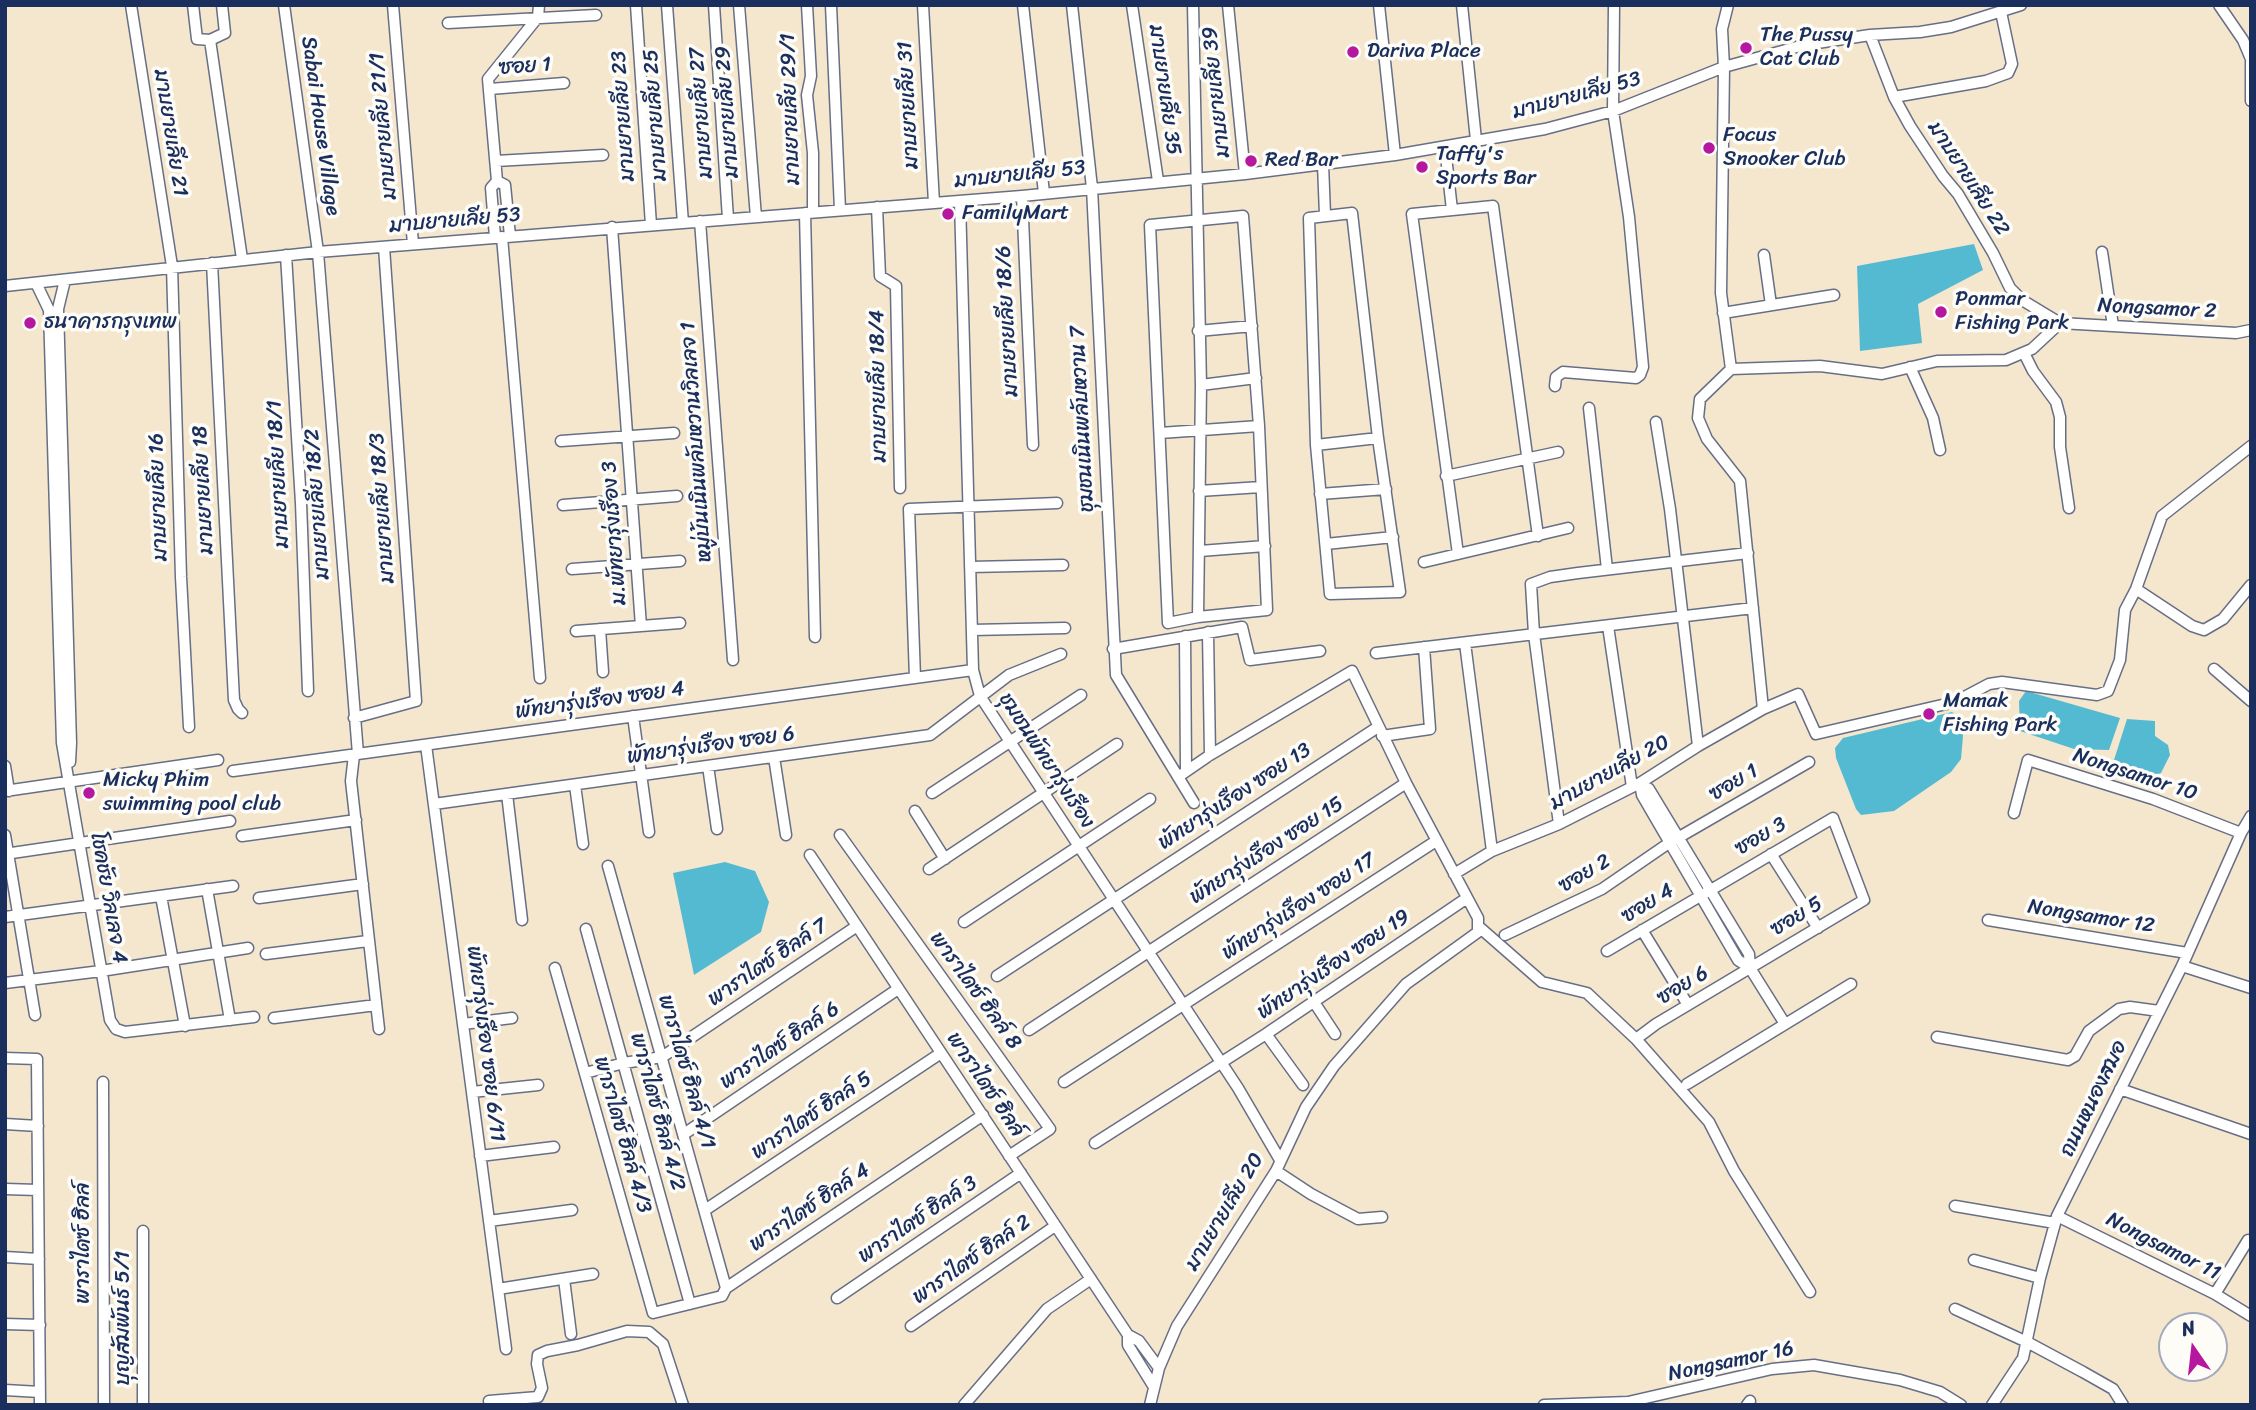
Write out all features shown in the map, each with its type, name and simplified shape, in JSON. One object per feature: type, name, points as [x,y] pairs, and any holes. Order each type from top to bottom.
[{"type":"street","name":"มาบยายเลีย 21","points":[[131,5],[172,266]]},
{"type":"street","points":[[193,5],[197,39],[210,40],[225,33],[222,5]]},
{"type":"street","name":"Sabai House Village","points":[[284,5],[318,252]]},
{"type":"street","name":"มาบยายเลีย 21/1","points":[[393,5],[413,244]]},
{"type":"street","name":"มาบยายเลีย 23","points":[[636,5],[651,225]]},
{"type":"street","name":"มาบยายเลีย 25","points":[[667,5],[683,223]]},
{"type":"street","name":"มาบยายเลีย 27","points":[[713,5],[728,219]]},
{"type":"street","name":"มาบยายเลีย 29","points":[[739,5],[756,217]]},
{"type":"street","name":"มาบยายเลีย 29/1","points":[[807,5],[811,76],[807,95],[813,153],[809,212]]},
{"type":"street","points":[[831,5],[840,210]]},
{"type":"street","name":"มาบยายเลีย 31","points":[[923,5],[934,202]]},
{"type":"street","points":[[1023,5],[1044,193]]},
{"type":"street","name":"ชุมชนเนินพลับหวาน 7","points":[[1072,5],[1092,188],[1116,675],[1146,727],[1182,773],[1194,803]]},
{"type":"street","name":"มาบยายเลีย 35","points":[[1132,5],[1158,181]]},
{"type":"street","points":[[1194,5],[1201,385],[1198,617]]},
{"type":"street","name":"มาบยายเลีย 39","points":[[1228,5],[1245,174]]},
{"type":"street","points":[[1380,5],[1395,155]]},
{"type":"street","points":[[1462,5],[1476,141]]},
{"type":"street","points":[[1555,386],[1556,377],[1563,372],[1636,378],[1643,367],[1629,217],[1613,111],[1614,5]]},
{"type":"street","points":[[1728,5],[1722,29],[1724,67],[1721,293],[1731,369]]},
{"type":"street","name":"มาบยายเลีย 53","points":[[5,286],[318,252],[1022,196],[1245,174],[1395,155],[1545,129],[1613,111],[1724,67],[1804,45],[1951,27],[2021,5]]},
{"type":"street","points":[[2219,5],[2243,40],[2251,61],[2251,101]]},
{"type":"street","points":[[539,11],[488,79],[497,181],[505,185],[503,237],[540,678]]},
{"type":"street","points":[[448,23],[539,11],[596,15]]},
{"type":"street","points":[[1894,97],[1986,81],[2008,73],[2012,64],[2001,12]]},
{"type":"street","name":"มาบยายเลีย 22","points":[[1870,35],[1894,97],[1943,176],[1958,194],[2010,288],[2022,300],[2060,323]]},
{"type":"street","points":[[210,40],[242,259]]},
{"type":"street","name":"ซอย 1","points":[[490,89],[564,83]]},
{"type":"street","points":[[1445,147],[1452,210]]},
{"type":"street","points":[[496,161],[603,155]]},
{"type":"street","points":[[1322,164],[1325,215]]},
{"type":"street","name":"มาบยายเลีย 18/6","points":[[1022,196],[1033,445]]},
{"type":"street","name":"ชุมชนพัทยารุ่งเรือง","points":[[960,201],[973,670],[980,696],[1222,1063],[1278,1165]]},
{"type":"street","points":[[1458,554],[1412,214],[1493,206],[1538,536]]},
{"type":"street","name":"มาบยายเลีย 18/4","points":[[877,207],[880,276],[896,286],[900,488]]},
{"type":"street","points":[[809,212],[815,637]]},
{"type":"street","points":[[1352,213],[1378,438],[1400,592],[1331,594],[1316,445],[1309,218],[1352,213]]},
{"type":"street","points":[[1242,216],[1256,378],[1267,610],[1168,623],[1150,225],[1197,221],[1242,216]]},
{"type":"street","name":"หมู่บ้นเนินพลับหวานวิลเลจ 1","points":[[700,221],[733,660]]},
{"type":"street","name":"ม.พัทยารุ่งเรือง 3","points":[[612,228],[640,626]]},
{"type":"street","name":"มาบยายเลีย 18/3","points":[[354,718],[416,701],[384,247]]},
{"type":"street","name":"มาบยายเลีย 18/2","points":[[318,252],[354,718],[356,754],[351,781],[379,1029]]},
{"type":"street","points":[[2102,252],[2113,326]]},
{"type":"street","points":[[1764,254],[1771,305]]},
{"type":"street","name":"มาบยายเลีย 18/1","points":[[286,255],[300,490],[308,691]]},
{"type":"street","name":"มาบยายเลีย 18","points":[[212,263],[234,700],[242,713]]},
{"type":"street","name":"มาบยายเลีย 16","points":[[172,266],[181,577],[189,727]]},
{"type":"street","name":"โชคชัย วิลเลจ 4","points":[[65,279],[58,309],[58,453],[62,590],[71,743],[68,783],[110,1020],[116,1030],[125,1032],[186,1026]]},
{"type":"street","name":"โชคชัย วิลเลจ 4","points":[[36,283],[49,310],[58,453]]},
{"type":"street","points":[[1723,313],[1834,295]]},
{"type":"street","points":[[1763,709],[1740,481],[1707,439],[1698,418],[1700,399],[1731,369],[1820,366],[1882,374],[1937,361],[2006,360],[2032,349],[2060,323]]},
{"type":"street","name":"Nongsamor 2","points":[[2060,323],[2236,333],[2251,330]]},
{"type":"street","points":[[1198,331],[1252,326]]},
{"type":"street","points":[[2024,353],[2033,372],[2056,402],[2060,417],[2060,447],[2069,508]]},
{"type":"street","points":[[1910,367],[1933,418],[1940,450]]},
{"type":"street","points":[[1201,385],[1256,378]]},
{"type":"street","points":[[1589,408],[1607,569]]},
{"type":"street","points":[[1656,422],[1698,746]]},
{"type":"street","points":[[1160,433],[1259,426]]},
{"type":"street","points":[[561,441],[674,433]]},
{"type":"street","points":[[1316,445],[1378,438]]},
{"type":"street","points":[[2251,446],[2162,516],[2136,589],[2192,626],[2204,629],[2223,619],[2251,585]]},
{"type":"street","points":[[1446,476],[1559,452]]},
{"type":"street","points":[[1199,491],[1261,486]]},
{"type":"street","points":[[1320,494],[1386,489]]},
{"type":"street","points":[[563,505],[677,496]]},
{"type":"street","points":[[915,678],[909,509],[1057,503]]},
{"type":"street","points":[[1424,562],[1568,528]]},
{"type":"street","points":[[1326,544],[1393,537]]},
{"type":"street","points":[[1200,551],[1265,546]]},
{"type":"street","points":[[1559,824],[1534,634],[1531,584],[1550,577],[1748,553]]},
{"type":"street","points":[[572,569],[680,561]]},
{"type":"street","points":[[970,567],[1063,565]]},
{"type":"street","name":"มาบยายเลีย 20","points":[[1454,874],[1492,851],[1559,824],[1636,785],[1763,709],[1798,694],[1816,734],[1955,702],[1989,684],[2002,682],[2097,695],[2108,691],[2120,660],[2125,610],[2136,589]]},
{"type":"street","points":[[1376,653],[1754,608]]},
{"type":"street","points":[[576,631],[680,623]]},
{"type":"street","points":[[1608,626],[1636,785],[1649,789],[1704,892],[1749,954],[1750,968],[1785,1024]]},
{"type":"street","points":[[1113,649],[1242,627],[1250,660],[1320,651]]},
{"type":"street","points":[[972,630],[1065,628]]},
{"type":"street","points":[[600,629],[603,673]]},
{"type":"street","points":[[1208,632],[1210,755]]},
{"type":"street","points":[[1182,773],[1185,636]]},
{"type":"street","points":[[1465,643],[1492,851]]},
{"type":"street","points":[[1380,732],[1430,729],[1424,648]]},
{"type":"street","name":"พัทยารุ่งเรือง ซอย 6","points":[[434,804],[930,735],[1009,675],[1061,654]]},
{"type":"street","points":[[2214,669],[2251,701]]},
{"type":"street","name":"พัทยารุ่งเรือง ซอย 4","points":[[233,771],[973,670]]},
{"type":"street","points":[[1182,773],[1352,671],[1406,783],[1478,918],[1478,926],[1542,982],[1587,993],[1636,1039],[1709,1122],[1734,1171],[1810,1292]]},
{"type":"street","points":[[932,793],[1081,695]]},
{"type":"street","points":[[633,716],[649,832]]},
{"type":"street","name":"พัทยารุ่งเรือง ซอย 13","points":[[997,976],[1113,898],[1380,732]]},
{"type":"street","points":[[929,869],[1117,744]]},
{"type":"street","name":"พัทยารุ่งเรือง ซอย 6/11","points":[[426,745],[506,1349]]},
{"type":"street","points":[[774,757],[786,835]]},
{"type":"street","points":[[5,766],[7,791],[218,760]]},
{"type":"street","name":"Nongsamor 10","points":[[2014,813],[2028,761],[2153,799],[2241,833]]},
{"type":"street","name":"ซอย 1","points":[[1674,840],[1809,762]]},
{"type":"street","points":[[708,766],[717,829]]},
{"type":"street","name":"พัทยารุ่งเรือง ซอย 15","points":[[1029,1030],[1406,783]]},
{"type":"street","points":[[575,785],[583,844]]},
{"type":"street","points":[[507,794],[522,920]]},
{"type":"street","points":[[964,922],[1150,799]]},
{"type":"street","points":[[915,811],[945,859]]},
{"type":"street","name":"ถนนหนองสมอ","points":[[1992,1405],[2023,1358],[2056,1219],[2182,966],[2251,816]]},
{"type":"street","name":"ซอย 3","points":[[1704,892],[1833,818],[1864,900]]},
{"type":"street","points":[[242,836],[356,820]]},
{"type":"street","points":[[7,854],[230,821]]},
{"type":"street","points":[[5,835],[35,1015]]},
{"type":"street","name":"พาราไดซ์ ฮิลล์ 8","points":[[840,835],[1050,1129],[1009,1156]]},
{"type":"street","name":"ซอย 2","points":[[1504,935],[1602,889],[1674,840]]},
{"type":"street","name":"พัทยารุ่งเรือง ซอย 17","points":[[1064,1082],[1436,841]]},
{"type":"street","points":[[1771,854],[1818,928]]},
{"type":"street","name":"พาราไดซ์ ฮิลล์","points":[[810,855],[1128,1335],[1139,1341],[1159,1368]]},
{"type":"street","name":"พาราไดซ์ ฮิลล์ 4/1","points":[[608,866],[726,1288]]},
{"type":"street","points":[[259,898],[363,884]]},
{"type":"street","points":[[5,917],[233,886]]},
{"type":"street","points":[[206,889],[230,1020]]},
{"type":"street","name":"ซอย 4","points":[[1607,951],[1704,892]]},
{"type":"street","points":[[161,895],[186,1026],[254,1017]]},
{"type":"street","name":"พัทยารุ่งเรือง ซอย 19","points":[[1095,1143],[1222,1063],[1468,898]]},
{"type":"street","name":"ซอย 5","points":[[1750,968],[1864,900]]},
{"type":"street","name":"Nongsamor 12","points":[[1988,920],[2187,953]]},
{"type":"street","name":"พาราไดซ์ ฮิลล์ 7","points":[[585,1073],[662,1057],[857,926]]},
{"type":"street","name":"มาบยายเลีย 20","points":[[1150,1405],[1159,1368],[1177,1326],[1278,1165],[1306,1107],[1334,1066],[1406,984],[1478,932],[1478,926]]},
{"type":"street","name":"พาราไดซ์ ฮิลล์ 4/2","points":[[586,929],[690,1304]]},
{"type":"street","points":[[1642,930],[1688,1005]]},
{"type":"street","points":[[266,954],[368,941]]},
{"type":"street","points":[[5,983],[248,948]]},
{"type":"street","points":[[2182,966],[2251,988]]},
{"type":"street","name":"พาราไดซ์ ฮิลล์ 4/3","points":[[555,968],[653,1313]]},
{"type":"street","name":"ซอย 6","points":[[1636,1039],[1750,968]]},
{"type":"street","points":[[1687,1084],[1851,984]]},
{"type":"street","name":"พาราไดซ์ ฮิลล์ 6","points":[[684,1135],[898,989]]},
{"type":"street","points":[[1314,1002],[1335,1034]]},
{"type":"street","points":[[274,1018],[376,1005]]},
{"type":"street","points":[[1937,1037],[2065,1060],[2075,1056],[2089,1031],[2119,1009],[2130,1007],[2159,1011]]},
{"type":"street","points":[[463,1024],[512,1018]]},
{"type":"street","points":[[1266,1034],[1303,1086]]},
{"type":"street","name":"พาราไดซ์ ฮิลล์ 5","points":[[705,1210],[941,1052]]},
{"type":"street","points":[[5,1058],[37,1059],[40,1405]]},
{"type":"street","name":"พาราไดซ์ ฮิลล์","points":[[103,1082],[104,1405]]},
{"type":"street","points":[[472,1092],[538,1085]]},
{"type":"street","points":[[2120,1089],[2251,1134]]},
{"type":"street","name":"พาราไดซ์ ฮิลล์ 4","points":[[653,1313],[722,1296],[726,1288],[982,1115]]},
{"type":"street","points":[[5,1124],[38,1126]]},
{"type":"street","points":[[480,1156],[554,1147]]},
{"type":"street","points":[[1278,1165],[1311,1194],[1358,1219],[1382,1217]]},
{"type":"street","name":"พาราไดซ์ ฮิลล์ 3","points":[[837,1298],[1021,1173]]},
{"type":"street","points":[[5,1189],[38,1190]]},
{"type":"street","name":"Nongsamor 11","points":[[1955,1206],[2056,1219],[2215,1294],[2251,1316]]},
{"type":"street","points":[[489,1221],[572,1210]]},
{"type":"street","name":"พาราไดซ์ ฮิลล์ 2","points":[[911,1326],[1055,1226]]},
{"type":"street","name":"บุญสัมพันธ์ 5/1","points":[[143,1231],[143,1405]]},
{"type":"street","points":[[2215,1294],[2248,1240]]},
{"type":"street","points":[[5,1258],[39,1259]]},
{"type":"street","points":[[1974,1260],[2040,1278]]},
{"type":"street","points":[[498,1289],[593,1274]]},
{"type":"street","points":[[564,1279],[570,1334]]},
{"type":"street","points":[[964,1405],[1047,1309],[1091,1279]]},
{"type":"street","points":[[1955,1309],[2028,1342],[2113,1389],[2123,1405]]},
{"type":"street","points":[[5,1324],[40,1325]]},
{"type":"street","points":[[489,1401],[538,1397],[542,1388],[538,1355],[627,1331],[649,1332],[663,1344],[683,1405]]},
{"type":"street","name":"พาราไดซ์ ฮิลล์","points":[[1128,1335],[1128,1345],[1154,1387]]},
{"type":"street","name":"Nongsamor 16","points":[[1544,1405],[1628,1402],[1772,1369],[1814,1365],[1900,1380],[1940,1392],[1961,1405]]},
{"type":"street","points":[[5,1390],[40,1392]]},
{"type":"water","points":[[1974,244],[1983,270],[1918,304],[1922,343],[1860,351],[1857,266]]},
{"type":"water","points":[[2026,691],[2120,718],[2109,750],[2074,749],[2020,731],[2019,701]]},
{"type":"water","points":[[1952,712],[1962,719],[1963,736],[1961,759],[1951,772],[1894,811],[1861,815],[1856,809],[1836,758],[1835,748],[1843,738]]},
{"type":"water","points":[[2127,719],[2155,721],[2155,736],[2168,745],[2170,755],[2161,773],[2147,778],[2114,760]]},
{"type":"water","points":[[725,862],[755,871],[769,902],[761,932],[694,975],[673,873]]},
{"type":"place","name":"The Pussy Cat Club","points":[[1746,48]]},
{"type":"place","name":"Dariva Place","points":[[1353,52]]},
{"type":"place","name":"Focus Snooker Club","points":[[1709,148]]},
{"type":"place","name":"Red Bar","points":[[1251,161]]},
{"type":"place","name":"Taffy's Sports Bar","points":[[1422,167]]},
{"type":"place","name":"FamilyMart","points":[[948,214]]},
{"type":"place","name":"Ponmar Fishing Park","points":[[1941,312]]},
{"type":"place","name":"ธนาคารกรุงเทพ","points":[[30,323]]},
{"type":"place","name":"Mamak Fishing Park","points":[[1929,714]]},
{"type":"place","name":"Micky Phim swimming pool club","points":[[89,793]]}]
